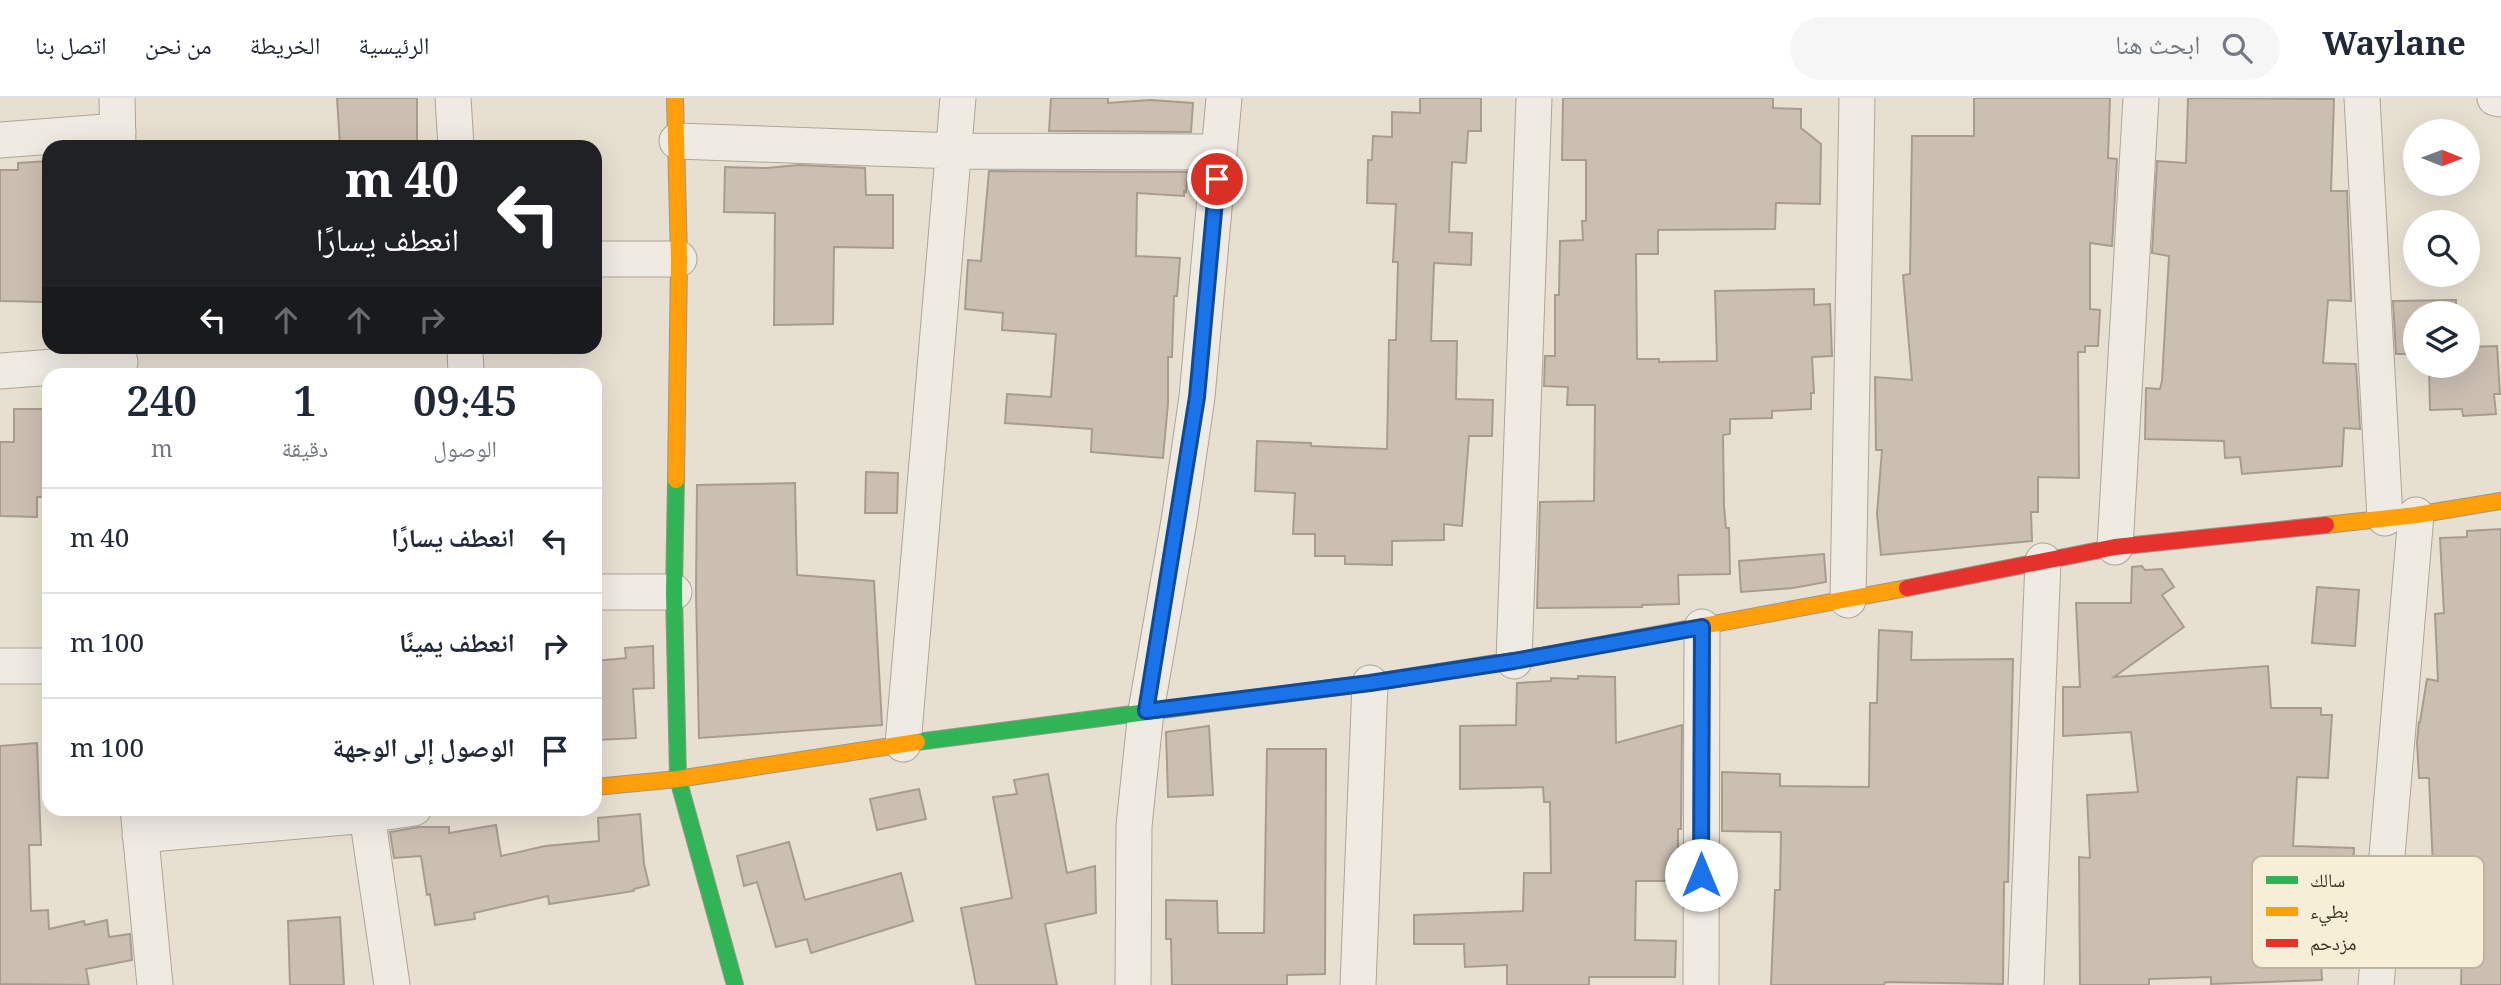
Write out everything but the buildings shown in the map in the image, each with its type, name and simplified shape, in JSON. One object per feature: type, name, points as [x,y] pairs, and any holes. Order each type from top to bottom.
[{"type":"street","points":[[453,98],[456,140]]},
{"type":"street","points":[[675,98],[679,259],[674,592],[678,779],[735,985]]},
{"type":"street","points":[[903,744],[958,98]]},
{"type":"street","points":[[1133,985],[1134,827],[1146,711],[1197,397],[1224,98]]},
{"type":"street","points":[[1514,661],[1534,98]]},
{"type":"street","points":[[1848,600],[1857,98]]},
{"type":"street","points":[[2115,547],[2141,98]]},
{"type":"street","points":[[2362,98],[2401,516],[2383,856]]},
{"type":"street","points":[[2495,98],[2501,99]]},
{"type":"street","points":[[0,140],[118,125]]},
{"type":"street","points":[[677,141],[955,151],[1219,152]]},
{"type":"street","points":[[602,259],[679,259]]},
{"type":"street","points":[[0,371],[120,361]]},
{"type":"street","points":[[602,786],[678,779],[903,744],[1370,683],[1514,661],[1702,627],[2115,547],[2401,516],[2501,501]]},
{"type":"street","points":[[2026,985],[2043,561]]},
{"type":"street","points":[[602,592],[674,592]]},
{"type":"street","points":[[1701,985],[1702,627]]},
{"type":"street","points":[[0,666],[42,666]]},
{"type":"street","points":[[1358,985],[1370,683]]},
{"type":"street","points":[[155,985],[139,822],[367,816],[392,985]]},
{"type":"traffic: fast","points":[[676,480],[674,592],[678,779],[735,985]]},
{"type":"traffic: fast","points":[[917,742],[1370,683],[1540,656]]},
{"type":"traffic: slow","points":[[675,98],[679,259],[676,480]]},
{"type":"traffic: slow","points":[[2326,525],[2416,515],[2501,501]]},
{"type":"traffic: slow","points":[[1540,656],[1907,588]]},
{"type":"traffic: slow","points":[[602,786],[678,779],[917,742]]},
{"type":"traffic: jam","points":[[1907,588],[2115,547],[2326,525]]},
{"type":"route","points":[[1217,179],[1197,397],[1146,711],[1370,683],[1514,661],[1702,627],[1701,875]]}]
